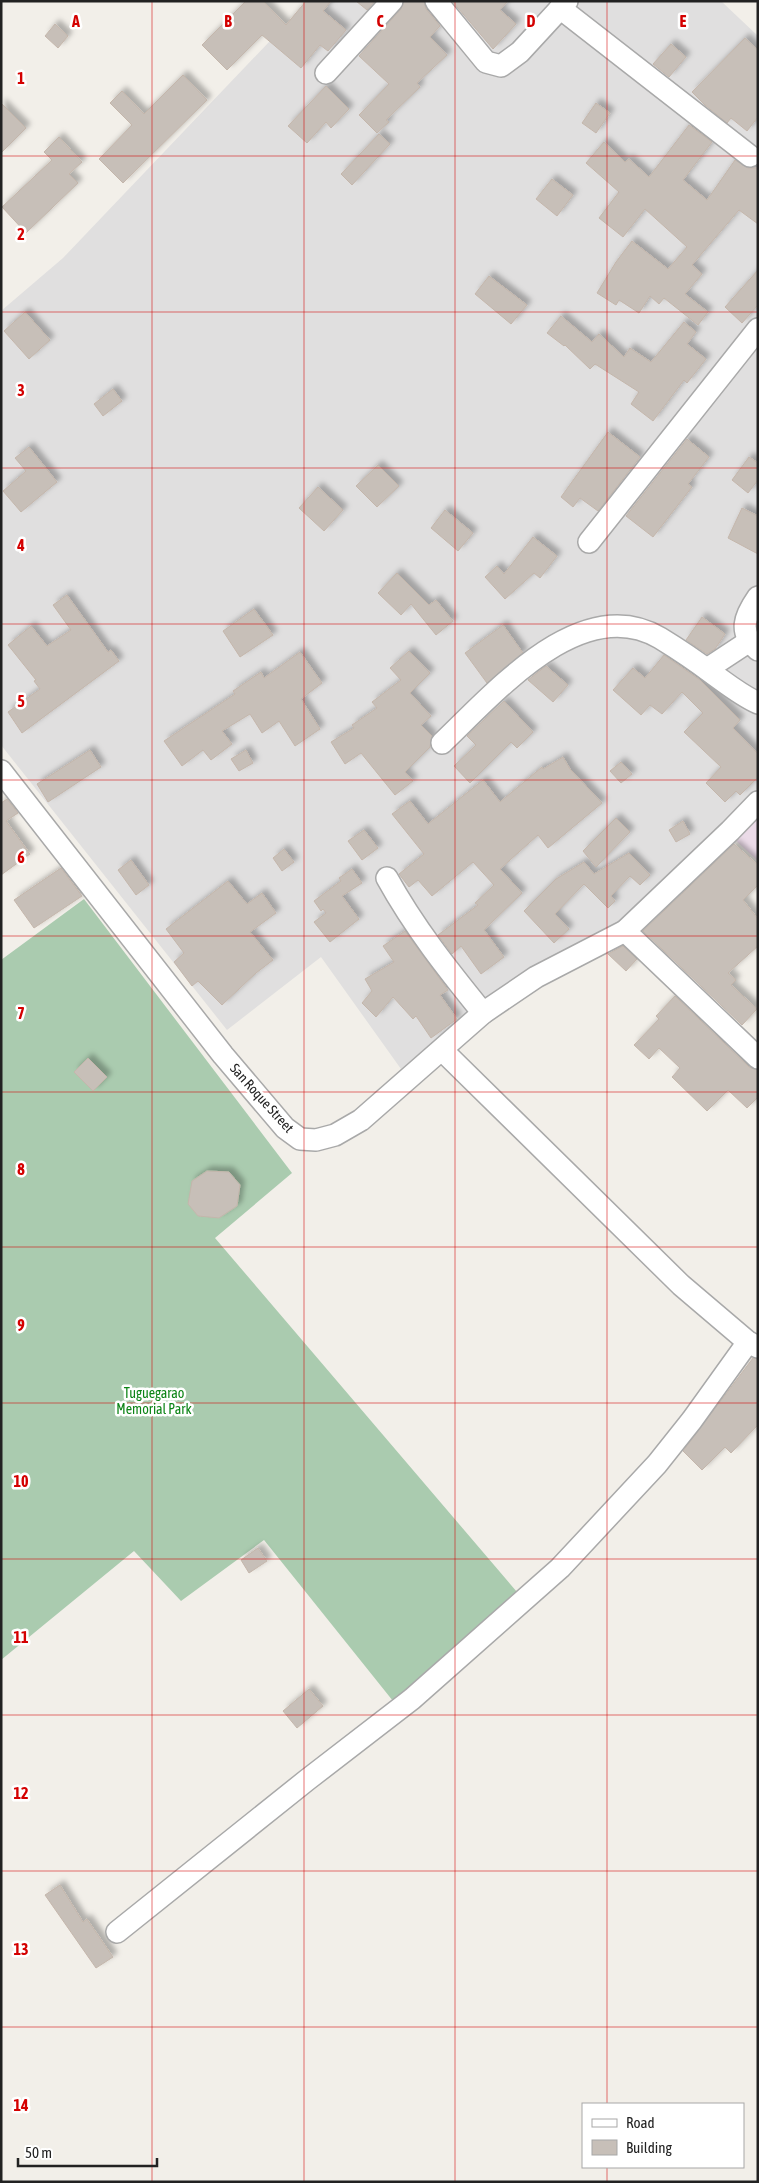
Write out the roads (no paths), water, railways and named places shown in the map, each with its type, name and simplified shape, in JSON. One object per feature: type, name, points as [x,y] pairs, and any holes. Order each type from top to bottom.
[{"type":"street","points":[[326,73],[392,1]]},
{"type":"street","points":[[436,1],[486,62],[501,66],[520,52],[563,5],[750,156]]},
{"type":"street","points":[[589,542],[758,329]]},
{"type":"street","points":[[707,669],[753,646],[745,629],[747,613],[758,598]]},
{"type":"street","points":[[442,743],[503,685],[536,658],[562,642],[590,629],[615,625],[642,628],[758,703]]},
{"type":"street","name":"San Roque Street","points":[[1,771],[223,1056],[285,1128],[300,1139],[316,1140],[335,1135],[361,1120],[483,1013],[536,977],[625,930],[758,802]]},
{"type":"street","points":[[387,878],[405,911],[429,947],[483,1013]]},
{"type":"street","points":[[625,930],[758,1058]]},
{"type":"street","points":[[118,1932],[307,1780],[412,1699],[560,1568],[657,1464],[753,1344],[681,1285],[442,1050]]},
{"type":"park label","name":"Tuguegarao Memorial Park","points":[[154,1402]]}]
